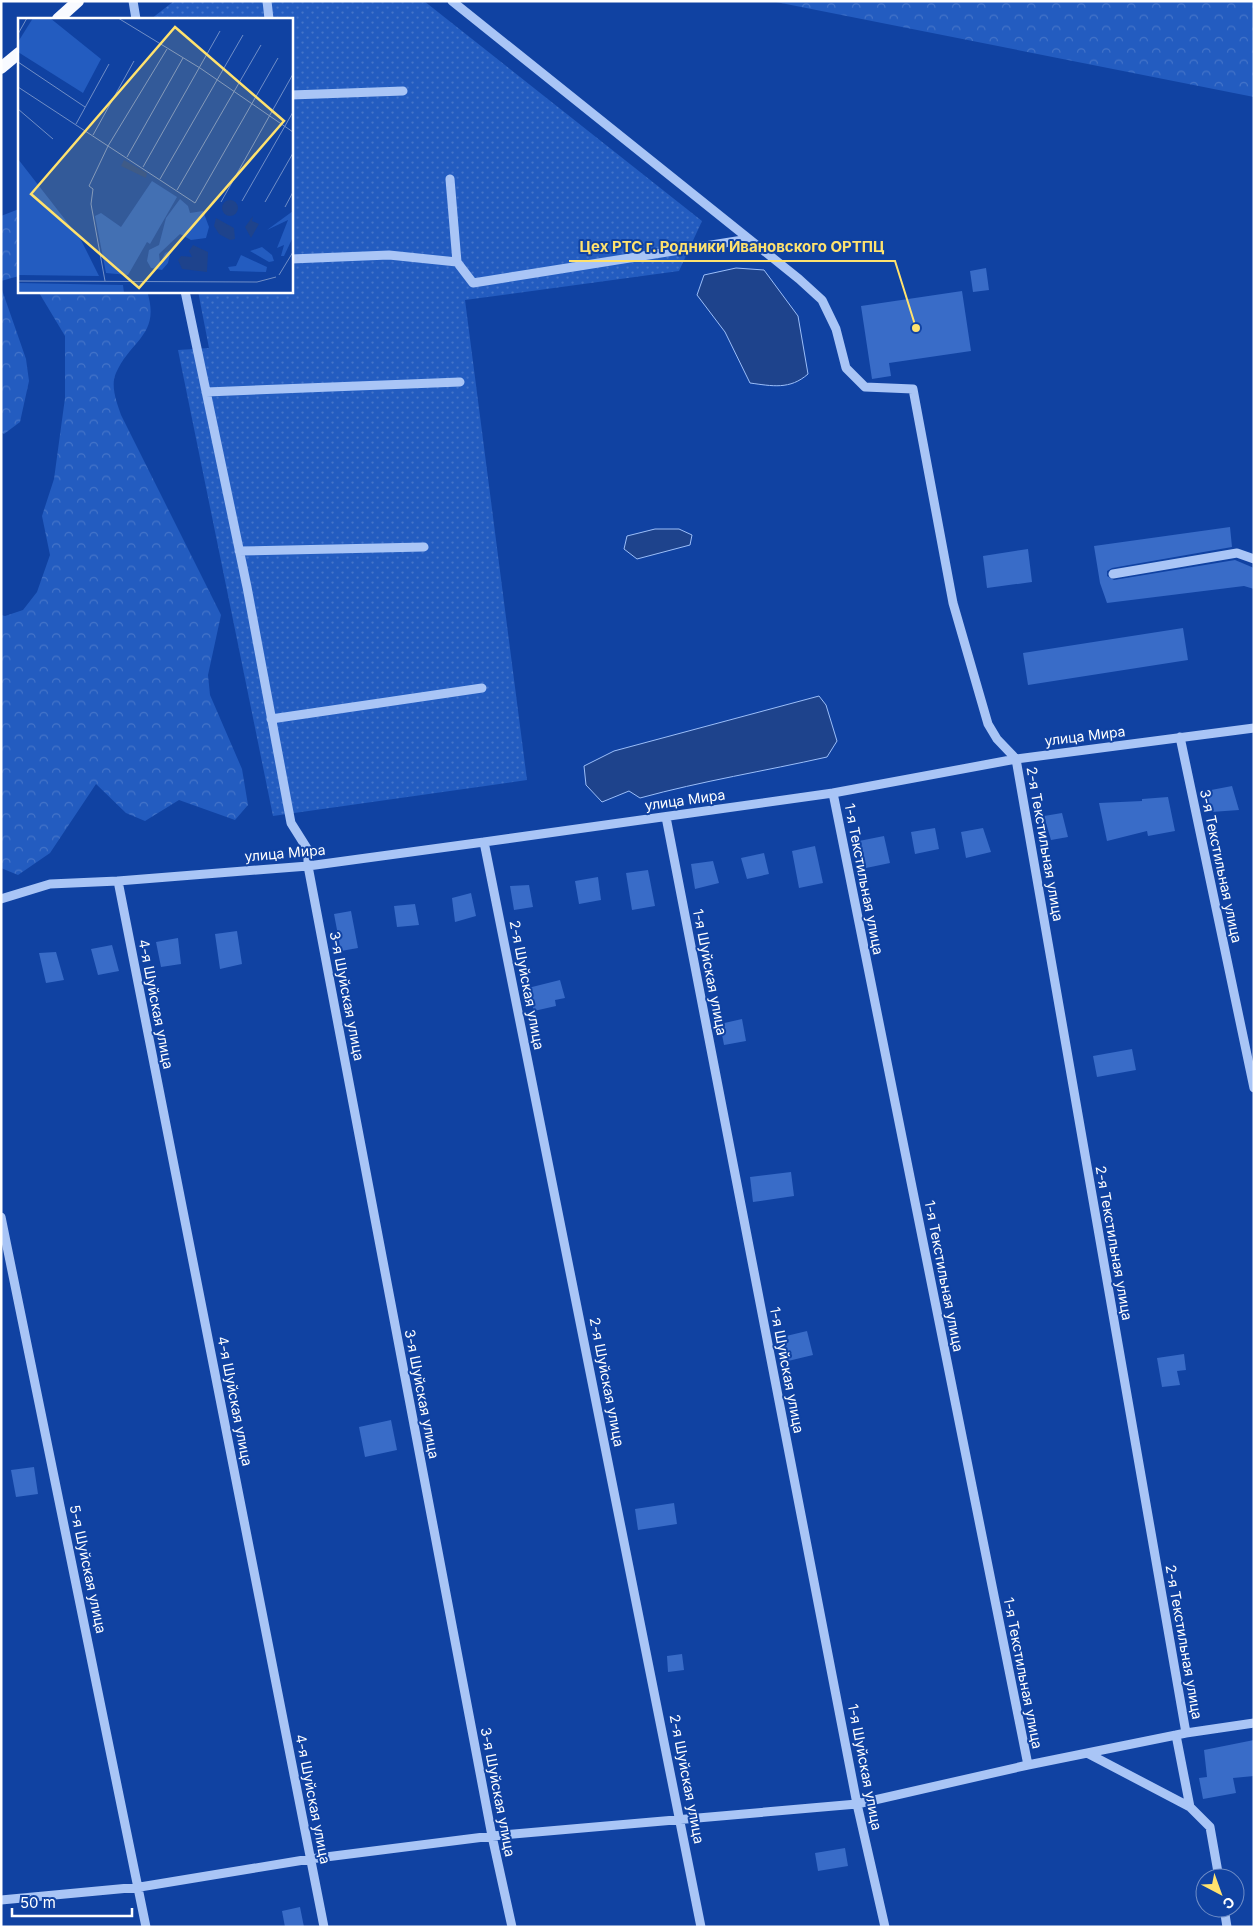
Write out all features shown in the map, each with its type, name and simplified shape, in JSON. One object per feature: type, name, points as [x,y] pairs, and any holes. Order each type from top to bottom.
[{"type":"main road","points":[[59,18],[78,1]]},
{"type":"main road","points":[[1,68],[18,54]]},
{"type":"street","points":[[133,1],[136,18]]},
{"type":"street","points":[[267,1],[269,18]]},
{"type":"street","points":[[452,1],[620,133],[799,279],[822,300],[836,328],[846,368],[865,387],[913,389],[953,603],[988,724],[997,739],[1016,759]]},
{"type":"street","points":[[292,95],[403,91]]},
{"type":"street","points":[[450,179],[456,262],[473,283],[749,239]]},
{"type":"street","points":[[292,259],[390,254],[456,262]]},
{"type":"street","name":"3-я Шуйская улица","points":[[185,292],[239,552],[291,823],[308,850],[308,866],[492,1836],[512,1927]]},
{"type":"street","points":[[206,392],[460,382]]},
{"type":"street","points":[[239,552],[424,547]]},
{"type":"street","points":[[1113,574],[1237,553],[1254,559]]},
{"type":"street","points":[[271,719],[482,688]]},
{"type":"street","name":"улица Мира","points":[[1,899],[50,884],[118,881],[308,866],[484,842],[833,793],[1016,759],[1254,728]]},
{"type":"street","name":"3-я Текстильная улица","points":[[1180,738],[1254,1088]]},
{"type":"street","name":"2-я Текстильная улица","points":[[1016,759],[1186,1733]]},
{"type":"street","name":"1-я Текстильная улица","points":[[833,793],[1028,1765]]},
{"type":"street","name":"1-я Шуйская улица","points":[[666,817],[858,1804],[885,1927]]},
{"type":"street","name":"2-я Шуйская улица","points":[[484,842],[681,1818],[701,1927]]},
{"type":"street","name":"4-я Шуйская улица","points":[[118,881],[324,1927]]},
{"type":"street","name":"5-я Шуйская улица","points":[[1,1217],[140,1888],[146,1927]]},
{"type":"street","points":[[1,1900],[140,1888],[310,1859],[492,1836],[858,1804],[1028,1765],[1186,1733],[1254,1723]]},
{"type":"street","points":[[1176,1735],[1190,1807]]},
{"type":"street","points":[[1087,1753],[1190,1807],[1210,1827],[1217,1868]]},
{"type":"green space","points":[[174,1],[424,1],[702,221],[679,271],[465,300],[527,780],[273,816],[178,350],[209,348],[198,292],[292,292],[292,18],[152,18]]},
{"type":"green space","points":[[771,1],[1254,1],[1254,97]]},
{"type":"green space","points":[[18,209],[18,276],[1,281],[1,216]]},
{"type":"green space","points":[[1,287],[26,359],[29,381],[20,422],[4,434],[1,432]]},
{"type":"green space","points":[[39,292],[147,292],[150,318],[142,336],[116,373],[114,378],[115,394],[121,415],[221,615],[208,675],[210,695],[242,769],[248,805],[235,820],[179,800],[145,821],[126,813],[96,784],[50,853],[18,875],[1,868],[1,615],[5,616],[23,610],[37,592],[50,555],[42,516],[54,479],[65,398],[65,336]]},
{"type":"shaded area","points":[[736,268],[764,270],[798,316],[808,374],[794,383],[781,386],[750,383],[725,332],[697,295],[704,275]]},
{"type":"shaded area","points":[[655,529],[679,529],[692,535],[690,545],[637,559],[624,549],[627,536]]},
{"type":"shaded area","points":[[819,696],[826,705],[837,741],[827,757],[710,781],[640,798],[629,791],[602,802],[586,785],[584,766],[614,751]]},
{"type":"building","points":[[986,268],[989,290],[973,292],[970,271]]},
{"type":"building","points":[[962,291],[971,351],[889,363],[891,376],[872,379],[861,306]]},
{"type":"building","points":[[1230,527],[1232,547],[1112,568],[1107,571],[1107,576],[1114,580],[1235,560],[1254,568],[1254,589],[1244,586],[1107,603],[1100,583],[1094,546]]},
{"type":"building","points":[[1028,549],[1032,582],[987,588],[983,556]]},
{"type":"building","points":[[1183,628],[1188,660],[1028,685],[1023,653]]},
{"type":"building","points":[[1232,786],[1239,810],[1211,812],[1206,791]]},
{"type":"building","points":[[1168,797],[1175,831],[1148,836],[1147,831],[1107,841],[1099,803],[1142,801],[1142,799]]},
{"type":"building","points":[[1062,813],[1068,837],[1051,840],[1044,816]]},
{"type":"building","points":[[935,828],[939,849],[915,854],[911,832]]},
{"type":"building","points":[[983,828],[991,852],[966,858],[961,832]]},
{"type":"building","points":[[884,836],[890,863],[866,868],[859,841]]},
{"type":"building","points":[[815,846],[823,883],[799,888],[792,851]]},
{"type":"building","points":[[764,853],[769,874],[747,879],[741,858]]},
{"type":"building","points":[[713,861],[719,883],[695,889],[691,864]]},
{"type":"building","points":[[648,870],[655,906],[632,910],[626,873]]},
{"type":"building","points":[[598,877],[601,900],[579,904],[575,881]]},
{"type":"building","points":[[529,885],[533,907],[514,910],[510,886]]},
{"type":"building","points":[[471,893],[476,916],[455,922],[452,898]]},
{"type":"building","points":[[415,904],[419,925],[397,927],[394,906]]},
{"type":"building","points":[[351,911],[358,948],[341,951],[334,914]]},
{"type":"building","points":[[237,931],[242,964],[220,969],[215,934]]},
{"type":"building","points":[[178,938],[181,964],[161,967],[156,942]]},
{"type":"building","points":[[112,945],[119,971],[98,975],[91,949]]},
{"type":"building","points":[[56,952],[64,980],[46,983],[39,953]]},
{"type":"building","points":[[560,980],[565,998],[555,1000],[556,1006],[534,1011],[528,988]]},
{"type":"building","points":[[742,1019],[746,1041],[724,1045],[720,1024]]},
{"type":"building","points":[[1132,1049],[1136,1070],[1097,1077],[1093,1056]]},
{"type":"building","points":[[791,1172],[794,1196],[753,1202],[750,1177]]},
{"type":"building","points":[[807,1331],[813,1355],[788,1361],[782,1337]]},
{"type":"building","points":[[1184,1354],[1186,1370],[1177,1371],[1180,1385],[1162,1387],[1157,1358]]},
{"type":"building","points":[[391,1420],[397,1450],[365,1457],[359,1427]]},
{"type":"building","points":[[34,1467],[38,1494],[16,1497],[11,1470]]},
{"type":"building","points":[[674,1503],[677,1524],[638,1530],[635,1509]]},
{"type":"building","points":[[682,1654],[684,1670],[668,1672],[667,1656]]},
{"type":"building","points":[[1254,1740],[1254,1776],[1233,1778],[1236,1793],[1203,1799],[1199,1778],[1207,1777],[1204,1750]]},
{"type":"building","points":[[845,1848],[848,1866],[818,1871],[815,1853]]},
{"type":"building","points":[[300,1907],[304,1927],[285,1927],[282,1911]]},
{"type":"place","name":"Цех РТС г. Родники Ивановского ОРТПЦ","points":[[916,328]]}]
